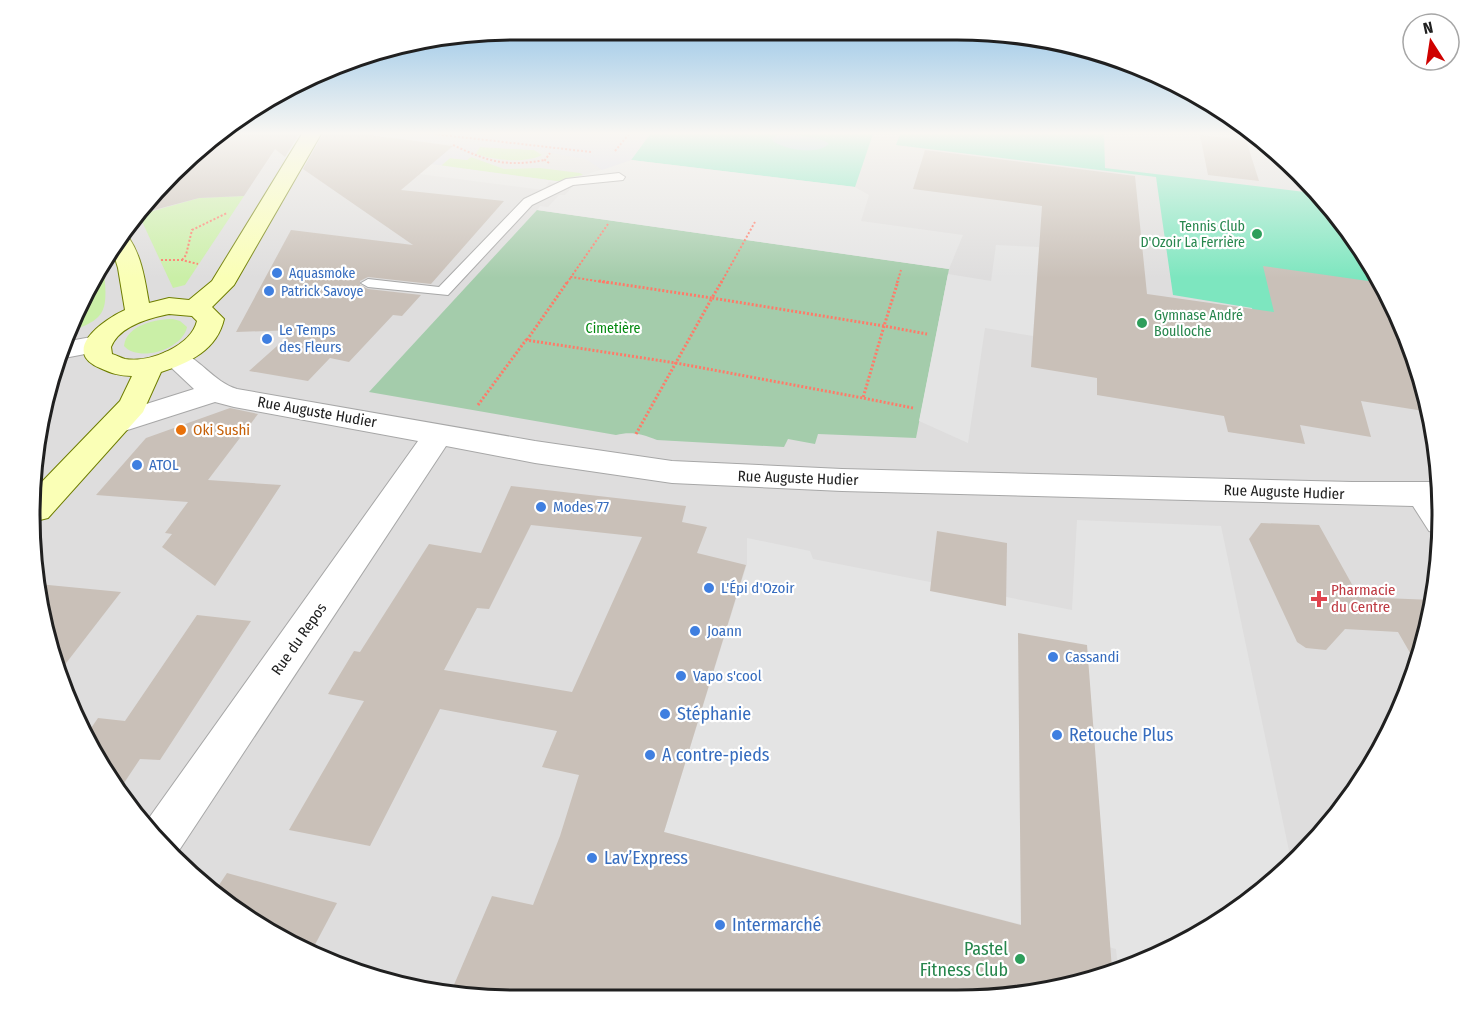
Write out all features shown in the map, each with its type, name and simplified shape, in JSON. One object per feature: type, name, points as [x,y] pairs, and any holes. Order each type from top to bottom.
[{"type":"street","points":[[196,308],[222,285],[284,182]]},
{"type":"street","points":[[123,249],[130,268],[138,314]]},
{"type":"street","points":[[169,306],[196,308],[206,313],[211,320],[211,329],[204,339],[162,362],[115,366],[99,358],[96,351],[98,344],[112,327],[138,314],[169,306]]},
{"type":"street","points":[[71,349],[98,344]]},
{"type":"street","points":[[41,504],[133,405],[162,362]]},
{"type":"street","name":"Rue Auguste Hudier","points":[[162,362],[214,392],[234,398],[625,467],[842,480],[1431,494]]},
{"type":"street","points":[[115,366],[115,424]]},
{"type":"street","points":[[115,424],[214,392]]},
{"type":"street","name":"Rue du Repos","points":[[164,835],[439,434]]},
{"type":"lane","points":[[368,283],[442,292],[528,202],[570,182]]},
{"type":"path","points":[[182,260],[186,255],[192,230],[223,214],[270,205]]},
{"type":"path","points":[[625,467],[637,433],[754,222]]},
{"type":"path","points":[[478,405],[608,224]]},
{"type":"path","points":[[863,399],[901,270]]},
{"type":"path","points":[[571,277],[927,334]]},
{"type":"path","points":[[526,340],[676,363],[913,408]]},
{"type":"shaded area","points":[[178,182],[1295,182],[1334,226],[1384,305],[1407,363],[1423,423],[1431,484],[1431,547],[1423,608],[1407,668],[1384,726],[1352,779],[1315,829],[1271,873],[1221,910],[1168,942],[1080,974],[1019,986],[957,990],[516,990],[484,989],[423,981],[363,965],[305,942],[252,910],[202,873],[158,829],[104,753],[89,726],[66,668],[50,608],[42,547],[40,516],[42,484],[50,423],[66,363],[89,305],[139,226]]},
{"type":"shaded area","points":[[482,182],[549,182],[544,190]]},
{"type":"shaded area","points":[[550,182],[814,182],[855,187],[869,195],[861,221],[963,235],[949,269],[537,210],[540,206],[548,207],[559,195],[565,195],[573,186]]},
{"type":"shaded area","points":[[996,245],[1039,247],[1033,336],[985,328],[968,443],[919,421],[948,274],[991,281]]},
{"type":"shaded area","points":[[1077,520],[1221,526],[1290,854],[1247,892],[1168,942],[1117,962],[1116,949],[664,832],[747,564],[747,538],[810,551],[813,559],[1072,610]]},
{"type":"green space","points":[[814,182],[857,182],[855,187]]},
{"type":"green space","name":"Tennis Club D'Ozoir La Ferrière","points":[[1157,182],[1222,182],[1305,192],[1334,226],[1369,278],[1396,334],[1414,388],[1265,370],[1252,308],[1173,295]]},
{"type":"green space","points":[[244,196],[185,285],[173,288],[142,222],[150,212],[199,198]]},
{"type":"green space","name":"Cimetière","points":[[537,210],[949,269],[916,438],[818,434],[815,444],[788,439],[784,447],[657,440],[636,434],[616,435],[369,392]]},
{"type":"green space","points":[[104,278],[104,305],[97,318],[80,328]]},
{"type":"green space","points":[[173,319],[187,327],[178,342],[169,347],[160,351],[140,353],[124,346],[130,333],[136,328],[158,320]]},
{"type":"building","points":[[178,182],[253,182],[244,196],[199,198],[151,211]]},
{"type":"building","points":[[322,182],[410,182],[401,190],[504,201],[431,284],[368,277],[360,281],[360,285],[368,289],[421,295],[402,316],[393,315],[349,362],[330,358],[308,381],[249,371],[295,330],[236,332],[291,230],[413,245]]},
{"type":"building","points":[[915,182],[1136,182],[1147,294],[1274,312],[1263,266],[1371,281],[1396,334],[1420,410],[1361,401],[1371,437],[1300,425],[1305,444],[1228,432],[1224,416],[1097,395],[1097,378],[1031,367],[1042,206],[913,189]]},
{"type":"building","points":[[230,408],[258,414],[208,480],[281,485],[215,586],[162,547],[172,534],[165,533],[188,502],[96,495],[146,438]]},
{"type":"building","points":[[511,486],[686,506],[682,522],[707,527],[697,553],[746,565],[664,832],[1021,925],[1018,633],[1087,645],[1112,964],[1050,981],[989,989],[516,990],[453,986],[492,896],[533,905],[560,836],[579,775],[542,767],[557,731],[440,709],[370,846],[289,830],[364,701],[328,694],[354,651],[360,652],[429,544],[481,553]],"holes":[[[531,525],[642,537],[572,692],[444,670],[477,608],[489,609]]]},
{"type":"building","name":"Pharmacie du Centre","points":[[1261,523],[1319,525],[1359,597],[1424,600],[1411,655],[1398,632],[1345,629],[1326,650],[1306,648],[1297,642],[1249,539]]},
{"type":"building","points":[[937,531],[1007,543],[1006,606],[930,591]]},
{"type":"building","points":[[46,585],[121,592],[65,665]]},
{"type":"building","points":[[197,615],[251,621],[160,760],[140,759],[124,783],[91,729],[98,718],[125,721]]},
{"type":"building","points":[[227,873],[337,903],[314,946],[278,927],[218,886]]},
{"type":"place","name":"Tennis Club D'Ozoir La Ferrière","points":[[1257,234]]},
{"type":"place","name":"Aquasmoke","points":[[277,273]]},
{"type":"place","name":"Patrick Savoye","points":[[269,291]]},
{"type":"place","name":"Gymnase André Boulloche","points":[[1142,323]]},
{"type":"place","name":"Le Temps des Fleurs","points":[[267,339]]},
{"type":"place","name":"Oki Sushi","points":[[181,430]]},
{"type":"place","name":"ATOL","points":[[137,465]]},
{"type":"place","name":"Modes 77","points":[[541,507]]},
{"type":"place","name":"L'Épi d'Ozoir","points":[[709,588]]},
{"type":"place","name":"Pharmacie du Centre","points":[[1319,599]]},
{"type":"place","name":"Joann","points":[[695,631]]},
{"type":"place","name":"Cassandi","points":[[1053,657]]},
{"type":"place","name":"Vapo s'cool","points":[[681,676]]},
{"type":"place","name":"Stéphanie","points":[[665,714]]},
{"type":"place","name":"Retouche Plus","points":[[1057,735]]},
{"type":"place","name":"A contre-pieds","points":[[650,755]]},
{"type":"place","name":"Lav’Express","points":[[592,858]]},
{"type":"place","name":"Intermarché","points":[[720,925]]},
{"type":"place","name":"Pastel Fitness Club","points":[[1020,959]]}]
